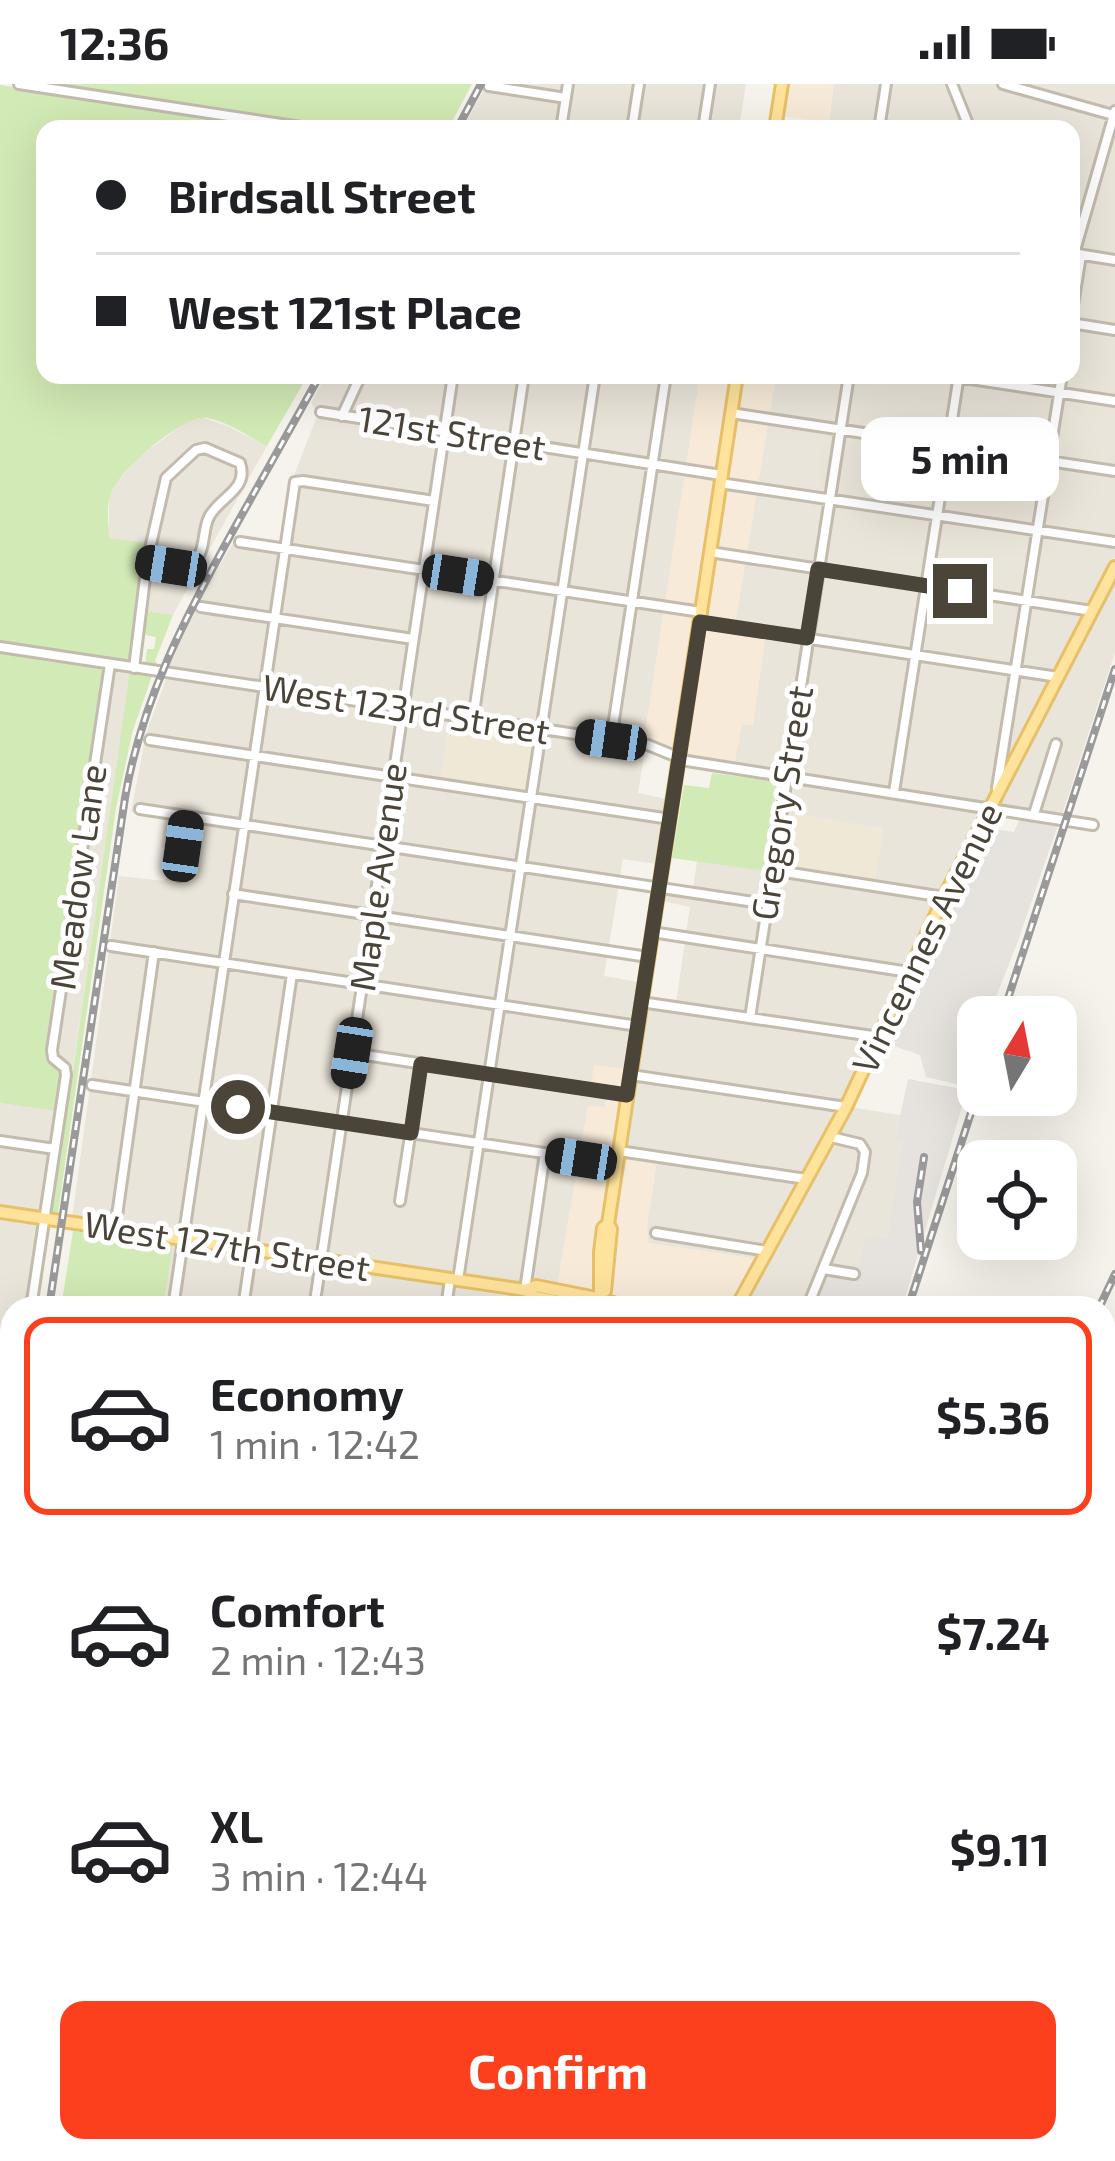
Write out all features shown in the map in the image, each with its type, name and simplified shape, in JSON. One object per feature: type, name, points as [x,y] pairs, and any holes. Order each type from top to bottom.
[{"type":"main road","points":[[776,120],[782,84]]},
{"type":"main road","points":[[603,1296],[610,1263],[608,1224],[735,384]]},
{"type":"main road","name":"Vincennes Avenue","points":[[742,1296],[846,1107],[944,897],[1115,568]]},
{"type":"main road","name":"West 127th Street","points":[[0,1212],[581,1296]]},
{"type":"main road","points":[[575,1293],[592,1288],[603,1228],[608,1224]]},
{"type":"main road","points":[[599,1296],[600,1252]]},
{"type":"main road","name":"West 127th Street","points":[[526,1290],[534,1296]]},
{"type":"street","points":[[19,84],[255,120]]},
{"type":"street","points":[[562,120],[568,84]]},
{"type":"street","points":[[633,120],[639,84]]},
{"type":"street","points":[[704,120],[710,84]]},
{"type":"street","points":[[880,120],[886,84]]},
{"type":"street","points":[[948,84],[966,120]]},
{"type":"street","points":[[1003,84],[1114,113],[1080,236]]},
{"type":"street","points":[[488,86],[566,98]]},
{"type":"street","points":[[1080,255],[1115,260]]},
{"type":"street","points":[[1080,323],[1115,330]]},
{"type":"street","points":[[342,416],[357,384]]},
{"type":"street","name":"Maple Avenue","points":[[316,1296],[452,384]]},
{"type":"street","points":[[472,719],[523,384]]},
{"type":"street","points":[[449,1296],[479,1143],[594,384]]},
{"type":"street","points":[[611,740],[665,384]]},
{"type":"street","name":"Gregory Street","points":[[750,1018],[848,384]]},
{"type":"street","points":[[894,792],[958,384]]},
{"type":"street","points":[[1006,384],[1115,401]]},
{"type":"street","points":[[996,794],[1060,384]]},
{"type":"street","name":"121st Street","points":[[321,412],[652,464],[829,499],[1115,542]]},
{"type":"street","points":[[730,413],[1115,471]]},
{"type":"street","points":[[134,668],[147,562],[151,533],[166,478],[196,450],[205,448],[240,463],[240,485],[210,516],[195,561],[184,568],[147,562]]},
{"type":"street","points":[[174,1296],[295,482],[434,501]]},
{"type":"street","points":[[240,542],[632,602],[807,638],[1058,677]]},
{"type":"street","points":[[710,553],[1092,611]]},
{"type":"street","points":[[201,607],[413,639]]},
{"type":"street","name":"West 123rd Street","points":[[0,647],[649,745],[687,761],[1094,825]]},
{"type":"street","name":"Meadow Lane","points":[[33,1296],[66,1076],[52,1050],[112,664]]},
{"type":"street","points":[[150,740],[670,819]]},
{"type":"street","points":[[1034,814],[1056,743]]},
{"type":"street","points":[[140,809],[766,904]]},
{"type":"street","points":[[179,876],[187,817]]},
{"type":"street","points":[[772,870],[944,897]]},
{"type":"street","points":[[233,894],[648,957]]},
{"type":"street","points":[[652,932],[909,972]]},
{"type":"street","points":[[111,946],[638,1026]]},
{"type":"street","points":[[115,1229],[154,952]]},
{"type":"street","points":[[245,1296],[292,974]]},
{"type":"street","points":[[641,1002],[881,1037]]},
{"type":"street","points":[[352,1053],[627,1095]]},
{"type":"street","points":[[400,1201],[421,1064]]},
{"type":"street","points":[[631,1075],[846,1107]]},
{"type":"street","points":[[92,1085],[545,1153],[807,1180]]},
{"type":"street","points":[[812,1296],[865,1156],[860,1144],[830,1137]]},
{"type":"street","points":[[0,1141],[55,1149]]},
{"type":"street","points":[[526,1290],[545,1153]]},
{"type":"street","points":[[656,1233],[767,1251]]},
{"type":"street","points":[[824,1269],[854,1274]]},
{"type":"shaded area","points":[[487,84],[746,84],[740,120],[467,120]]},
{"type":"shaded area","points":[[790,84],[834,84],[828,120],[785,116]]},
{"type":"shaded area","points":[[834,84],[1115,84],[1115,256],[1080,251],[1080,120],[829,120]]},
{"type":"shaded area","points":[[1080,261],[1115,267],[1115,557],[986,802],[734,765],[742,724],[753,725],[734,630],[775,384],[1080,384]]},
{"type":"shaded area","points":[[321,384],[699,384],[644,740],[166,668],[192,611],[238,535],[282,542],[292,480],[318,414],[311,403]]},
{"type":"shaded area","points":[[699,384],[775,384],[734,629],[766,635],[753,726],[742,724],[734,765],[686,757],[644,740]]},
{"type":"shaded area","points":[[201,417],[267,446],[173,615],[137,611],[109,538],[109,496],[139,457],[186,422]]},
{"type":"shaded area","points":[[1115,576],[1115,652],[1062,815],[998,804]]},
{"type":"shaded area","points":[[107,659],[132,659],[73,1068],[52,1064],[48,1055]]},
{"type":"shaded area","points":[[167,677],[645,750],[638,793],[667,799],[656,864],[623,859],[604,976],[638,982],[625,1069],[594,1066],[607,1089],[605,1108],[588,1106],[557,1288],[72,1218],[119,876],[165,881],[170,849],[161,847],[165,817],[131,812],[146,734]]},
{"type":"shaded area","points":[[449,722],[535,735],[526,791],[440,778]]},
{"type":"shaded area","points":[[791,781],[981,810],[867,1057],[757,1259],[648,1243],[658,1154],[626,1149],[649,1000],[676,1003],[690,907],[663,901],[664,892],[692,896],[697,861],[764,871],[883,829],[786,813]]},
{"type":"shaded area","points":[[786,813],[883,829],[875,884],[777,868]]},
{"type":"shaded area","points":[[1020,818],[1058,825],[996,996],[957,996],[957,1084],[926,1077],[920,1055],[885,1043],[973,858],[982,861],[993,829],[1014,832]]},
{"type":"shaded area","points":[[594,1065],[625,1069],[614,1149],[657,1158],[648,1243],[757,1259],[735,1296],[607,1296],[557,1288],[588,1106],[605,1107],[607,1089],[591,1085]]},
{"type":"shaded area","points":[[908,1079],[957,1088],[959,1116],[906,1296],[817,1296],[828,1266],[857,1271],[867,1237],[887,1238],[902,1141],[895,1139]]},
{"type":"shaded area","points":[[0,1103],[56,1111],[40,1214],[0,1207]]},
{"type":"shaded area","points":[[850,1107],[900,1115],[895,1138],[902,1141],[887,1238],[858,1272],[821,1264],[808,1296],[749,1296]]},
{"type":"shaded area","points":[[0,1217],[41,1223],[31,1296],[0,1296]]},
{"type":"shaded area","points":[[173,1243],[506,1296],[165,1296]]},
{"type":"green space","points":[[42,84],[472,84],[453,120],[283,120]]},
{"type":"green space","points":[[0,85],[228,120],[36,120],[36,384],[303,384],[267,446],[222,422],[196,419],[140,458],[110,496],[109,538],[146,543],[138,610],[173,615],[155,667],[145,665],[147,649],[154,649],[156,637],[145,635],[140,664],[132,659],[107,660],[48,1055],[63,1072],[56,1111],[0,1103]]},
{"type":"green space","points":[[130,670],[152,676],[133,730],[116,808],[58,1213],[49,1212],[73,1071]]},
{"type":"green space","points":[[712,773],[778,782],[764,871],[672,858],[684,785],[709,788]]},
{"type":"green space","points":[[73,1231],[173,1246],[165,1296],[63,1296]]},
{"type":"railway","points":[[462,120],[481,84]]},
{"type":"railway","points":[[51,1296],[125,798],[143,726],[168,658],[200,592],[315,384]]},
{"type":"railway","points":[[1009,996],[1115,669]]},
{"type":"railway","points":[[912,1296],[970,1116]]},
{"type":"railway","points":[[921,1251],[917,1202],[924,1157]]},
{"type":"railway","points":[[1105,1296],[1115,1274]]},
{"type":"route","points":[[238,1107],[411,1133],[421,1064],[627,1095],[700,622],[807,638],[818,569],[960,591]]}]
